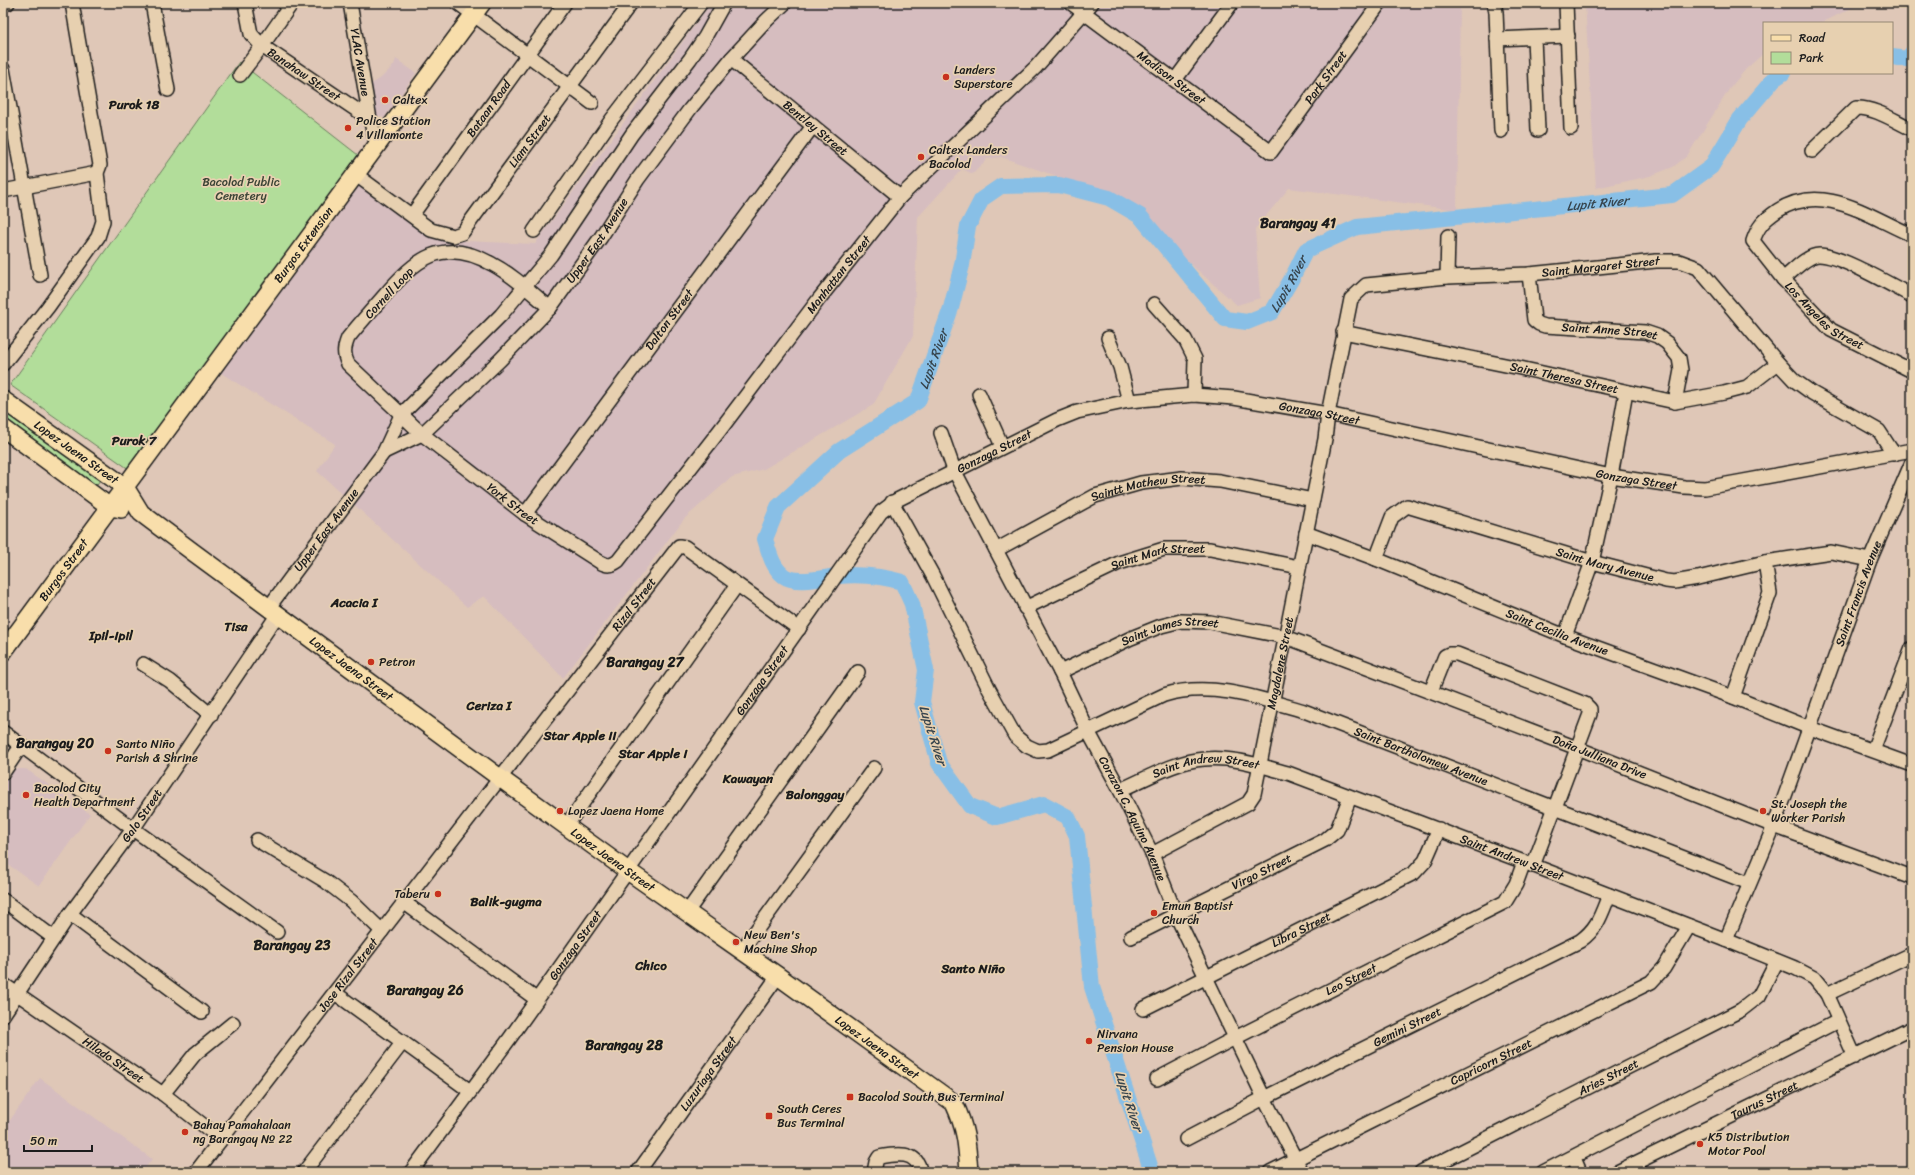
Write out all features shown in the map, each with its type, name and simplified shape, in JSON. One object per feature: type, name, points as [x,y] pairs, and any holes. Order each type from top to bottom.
[{"type":"main road","name":"Burgos Extension","points":[[125,487],[478,8]]},
{"type":"main road","name":"Lopez Jaena Street","points":[[3,400],[125,487],[141,513],[628,871],[742,950],[954,1103],[963,1124],[967,1145],[969,1172]]},
{"type":"main road","name":"Lopez Jaena Street","points":[[3,428],[110,506],[141,513]]},
{"type":"main road","name":"Burgos Street","points":[[3,652],[125,487]]},
{"type":"street","points":[[3,4],[8,3]]},
{"type":"street","points":[[3,364],[48,307],[98,237],[103,221],[97,173],[100,165],[72,3]]},
{"type":"street","points":[[152,3],[168,90]]},
{"type":"street","points":[[240,76],[262,46],[251,34],[245,3]]},
{"type":"street","name":"Banahaw Street","points":[[292,3],[262,46],[370,118]]},
{"type":"street","name":"YLAC Avenue","points":[[350,3],[370,118],[377,145]]},
{"type":"street","points":[[458,3],[478,8],[528,54],[592,103]]},
{"type":"street","name":"Bataan Road","points":[[412,216],[565,3]]},
{"type":"street","name":"Liam Street","points":[[412,216],[431,230],[440,234],[453,236],[462,234],[631,3]]},
{"type":"street","points":[[534,231],[612,119],[702,3]]},
{"type":"street","name":"Upper East Avenue","points":[[274,611],[384,452],[401,415],[490,326],[525,288],[571,227],[632,134],[690,59],[705,37],[724,3]]},
{"type":"street","name":"Upper East Avenue","points":[[384,452],[422,434],[505,356],[550,308],[601,237],[638,179],[690,109],[732,58],[785,3]]},
{"type":"street","name":"Madison Street","points":[[1072,3],[1089,8],[1175,80],[1271,152]]},
{"type":"street","points":[[1175,80],[1232,3]]},
{"type":"street","name":"Park Street","points":[[1271,152],[1380,3]]},
{"type":"street","points":[[1494,3],[1496,12],[1501,131]]},
{"type":"street","points":[[1566,3],[1571,128]]},
{"type":"street","name":"Manhattan Street","points":[[609,565],[618,561],[819,299],[900,197],[1036,68],[1089,8]]},
{"type":"street","points":[[1497,39],[1568,36]]},
{"type":"street","points":[[1534,38],[1538,130]]},
{"type":"street","name":"Bentley Street","points":[[732,58],[900,197]]},
{"type":"street","points":[[3,69],[23,188],[40,275]]},
{"type":"street","points":[[1812,151],[1856,108],[1862,107],[1881,114],[1912,129]]},
{"type":"street","name":"Dalton Street","points":[[525,514],[813,126]]},
{"type":"street","points":[[3,191],[97,173]]},
{"type":"street","points":[[356,174],[412,216]]},
{"type":"street","name":"Los Angeles Street","points":[[1912,235],[1867,213],[1843,204],[1820,199],[1789,203],[1763,221],[1757,230],[1753,242],[1783,279],[1831,330],[1912,371]]},
{"type":"street","points":[[1446,277],[1448,236]]},
{"type":"street","name":"Cornell Loop","points":[[401,415],[348,364],[344,356],[348,338],[400,277],[411,267],[428,256],[456,252],[470,254],[493,264],[525,288]]},
{"type":"street","points":[[1783,279],[1808,259],[1818,255],[1838,259],[1912,296]]},
{"type":"street","name":"Saint Margaret Street","points":[[1328,414],[1343,332],[1351,299],[1366,285],[1446,277],[1529,274],[1679,261],[1698,268],[1794,380],[1812,393],[1879,431],[1894,454]]},
{"type":"street","name":"Saint Anne Street","points":[[1529,274],[1534,320],[1539,324],[1545,326],[1645,332],[1667,343],[1679,358],[1681,370],[1674,402]]},
{"type":"street","points":[[525,288],[550,308]]},
{"type":"street","points":[[1154,304],[1185,339],[1195,359],[1194,396]]},
{"type":"street","name":"Saint Theresa Street","points":[[1343,332],[1520,368],[1674,402],[1724,393],[1747,386],[1778,363]]},
{"type":"street","points":[[1108,338],[1120,367],[1129,401]]},
{"type":"street","points":[[1565,636],[1592,562],[1611,476],[1626,392]]},
{"type":"street","points":[[979,394],[1002,446]]},
{"type":"street","name":"Gonzaga Street","points":[[411,1172],[510,1038],[536,999],[857,548],[874,521],[892,502],[1002,446],[1077,412],[1129,401],[1194,396],[1234,398],[1328,414],[1611,476],[1684,487],[1705,488],[1912,450]]},
{"type":"street","name":"Magdalene Street","points":[[1152,854],[1248,803],[1256,785],[1325,439],[1328,414]]},
{"type":"street","name":"York Street","points":[[401,415],[422,434],[525,514],[600,562],[609,565]]},
{"type":"street","name":"Corazon C. Aquino Avenue","points":[[941,433],[954,470],[1025,608],[1060,672],[1088,731],[1152,854],[1176,916],[1264,1098],[1302,1172]]},
{"type":"street","name":"Saint Francis Avenue","points":[[1726,940],[1749,882],[1774,826],[1870,560],[1912,462]]},
{"type":"street","name":"Saintt Mathew Street","points":[[996,550],[1095,496],[1141,483],[1182,478],[1220,481],[1313,500]]},
{"type":"street","name":"Saint Bartholomew Avenue","points":[[892,502],[933,576],[989,689],[1015,736],[1027,746],[1038,751],[1048,750],[1059,746],[1164,695],[1180,690],[1194,689],[1256,697],[1304,711],[1749,882]]},
{"type":"street","name":"Saint Mary Avenue","points":[[1376,559],[1392,517],[1406,506],[1592,562],[1674,582],[1765,562],[1831,552],[1870,560]]},
{"type":"street","name":"Saint Cecilia Avenue","points":[[1306,533],[1376,559],[1565,636],[1733,696],[1810,728],[1912,765]]},
{"type":"street","name":"Rizal Street","points":[[500,778],[679,546],[685,548],[799,629]]},
{"type":"street","name":"Saint Mark Street","points":[[1025,608],[1119,563],[1164,550],[1210,549],[1299,567]]},
{"type":"street","points":[[1733,696],[1770,593],[1765,562]]},
{"type":"street","points":[[567,825],[737,585]]},
{"type":"street","name":"Galo Street","points":[[3,1016],[70,914],[133,829],[160,787],[211,715],[274,611]]},
{"type":"street","name":"Saint James Street","points":[[1060,672],[1131,638],[1161,626],[1181,621],[1210,622],[1286,637]]},
{"type":"street","name":"Doña Julliana Drive","points":[[1286,637],[1431,691],[1774,826],[1912,877]]},
{"type":"street","points":[[1873,750],[1907,677],[1912,648]]},
{"type":"street","name":"Leo Street","points":[[1157,1079],[1505,902],[1529,864],[1555,808],[1590,714],[1590,709],[1585,704],[1457,654],[1445,656],[1431,691]]},
{"type":"street","points":[[143,664],[170,681],[211,715]]},
{"type":"street","points":[[687,912],[858,672]]},
{"type":"street","points":[[3,732],[133,829],[277,932]]},
{"type":"street","points":[[3,773],[21,746]]},
{"type":"street","name":"Saint Andrew Street","points":[[1120,790],[1177,765],[1203,759],[1223,759],[1288,773],[1726,940],[1814,978],[1827,994],[1838,1022],[1855,1057]]},
{"type":"street","points":[[742,950],[874,768]]},
{"type":"street","name":"Jose Rizal Street","points":[[196,1172],[500,778]]},
{"type":"street","name":"Virgo Street","points":[[1131,937],[1176,916],[1325,840],[1337,830],[1350,797]]},
{"type":"street","name":"Libra Street","points":[[1143,1009],[1414,873],[1425,861],[1439,830]]},
{"type":"street","points":[[257,840],[326,881],[351,901],[382,931]]},
{"type":"street","name":"Gemini Street","points":[[1186,1139],[1264,1098],[1580,941],[1591,933],[1609,895]]},
{"type":"street","points":[[3,900],[54,938]]},
{"type":"street","points":[[405,903],[536,999]]},
{"type":"street","points":[[70,914],[202,1012]]},
{"type":"street","name":"Capricorn Street","points":[[1270,1172],[1651,982],[1664,968],[1688,926]]},
{"type":"street","points":[[1827,994],[1912,954]]},
{"type":"street","name":"Aries Street","points":[[1421,1172],[1741,1010],[1759,996],[1777,961]]},
{"type":"street","name":"Luzuriaga Street","points":[[638,1172],[778,976]]},
{"type":"street","name":"Hilado Street","points":[[3,984],[163,1094],[221,1139]]},
{"type":"street","points":[[335,992],[470,1091]]},
{"type":"street","points":[[1543,1172],[1574,1158],[1838,1022]]},
{"type":"street","points":[[163,1094],[195,1054],[233,1023]]},
{"type":"street","name":"Taurus Street","points":[[1617,1172],[1912,1028]]},
{"type":"street","points":[[304,1172],[403,1042]]},
{"type":"street","points":[[874,1172],[876,1162],[879,1157],[904,1154],[912,1157],[918,1162],[920,1172]]},
{"type":"street","points":[[1574,1158],[1580,1172]]},
{"type":"shaded area","points":[[711,3],[1460,3],[1457,210],[1289,188],[1255,229],[1260,298],[1237,305],[1186,260],[1142,214],[1110,194],[1001,157],[987,159],[973,174],[962,169],[918,217],[913,336],[873,405],[764,469],[732,477],[684,519],[563,678],[484,596],[467,607],[317,471],[335,444],[221,373],[362,181],[443,240],[535,244]]},
{"type":"shaded area","points":[[1585,3],[1862,3],[1823,22],[1763,22],[1763,54],[1746,69],[1730,88],[1687,156],[1673,167],[1650,176],[1596,188]]},
{"type":"shaded area","name":"Caltex","points":[[396,59],[416,73],[384,118],[374,114],[370,85],[381,78],[394,65]]},
{"type":"shaded area","points":[[14,769],[26,769],[90,814],[39,886],[3,861],[3,783]]},
{"type":"shaded area","points":[[40,1078],[152,1159],[142,1172],[3,1172],[3,1130]]},
{"type":"green space","name":"Bacolod Public Cemetery","points":[[239,62],[358,155],[133,472],[10,385]]},
{"type":"green space","points":[[3,402],[104,475],[94,488],[3,423]]},
{"type":"waterway","name":"Lupit River","points":[[1893,57],[1907,59],[1912,53]]},
{"type":"waterway","name":"Lupit River","points":[[1152,1172],[1092,987],[1077,836],[1068,817],[1044,804],[997,817],[970,806],[939,763],[922,702],[926,670],[912,604],[902,582],[887,578],[863,575],[846,575],[811,580],[789,579],[784,576],[774,564],[765,539],[778,507],[839,451],[918,401],[951,308],[962,265],[968,226],[982,199],[1001,186],[1059,185],[1109,198],[1140,216],[1225,319],[1247,322],[1272,312],[1291,280],[1306,250],[1357,227],[1672,195],[1711,167],[1740,119],[1774,79],[1782,74]]},
{"type":"place","name":"Landers Superstore","points":[[946,77]]},
{"type":"place","name":"Caltex","points":[[385,100]]},
{"type":"place","name":"Police Station 4 Villamonte","points":[[348,128]]},
{"type":"place","name":"Caltex Landers Bacolod","points":[[921,157]]},
{"type":"place","name":"Petron","points":[[371,662]]},
{"type":"place","name":"Santo Niño Parish & Shrine","points":[[108,751]]},
{"type":"place","name":"Bacolod City Health Department","points":[[26,795]]},
{"type":"place","name":"Lopez Jaena Home","points":[[560,811]]},
{"type":"place","name":"St. Joseph the Worker Parish","points":[[1763,811]]},
{"type":"place","name":"Taberu","points":[[438,894]]},
{"type":"place","name":"Emun Baptist Church","points":[[1154,913]]},
{"type":"place","name":"New Ben's Machine Shop","points":[[736,942]]},
{"type":"place","name":"Nirvana Pension House","points":[[1089,1041]]},
{"type":"place","name":"Bacolod South Bus Terminal","points":[[850,1097]]},
{"type":"place","name":"South Ceres Bus Terminal","points":[[769,1116]]},
{"type":"place","name":"Bahay Pamahalaan ng Barangay № 22","points":[[185,1132]]},
{"type":"place","name":"K5 Distribution Motor Pool","points":[[1700,1144]]},
{"type":"district","name":"Purok 18","points":[[134,104]]},
{"type":"district","name":"Barangay 41","points":[[1298,223]]},
{"type":"district","name":"Purok 7","points":[[134,440]]},
{"type":"district","name":"Acacia I","points":[[354,602]]},
{"type":"district","name":"Tisa","points":[[236,626]]},
{"type":"district","name":"Ipil-Ipil","points":[[111,635]]},
{"type":"district","name":"Barangay 27","points":[[645,662]]},
{"type":"district","name":"Ceriza I","points":[[489,705]]},
{"type":"district","name":"Star Apple II","points":[[580,735]]},
{"type":"district","name":"Barangay 20","points":[[55,743]]},
{"type":"district","name":"Star Apple I","points":[[653,753]]},
{"type":"district","name":"Kawayan","points":[[748,778]]},
{"type":"district","name":"Balonggay","points":[[815,794]]},
{"type":"district","name":"Balik-gugma","points":[[506,901]]},
{"type":"district","name":"Barangay 23","points":[[292,945]]},
{"type":"district","name":"Chico","points":[[651,965]]},
{"type":"district","name":"Santo Niño","points":[[973,968]]},
{"type":"district","name":"Barangay 26","points":[[425,990]]},
{"type":"district","name":"Barangay 28","points":[[624,1045]]}]
